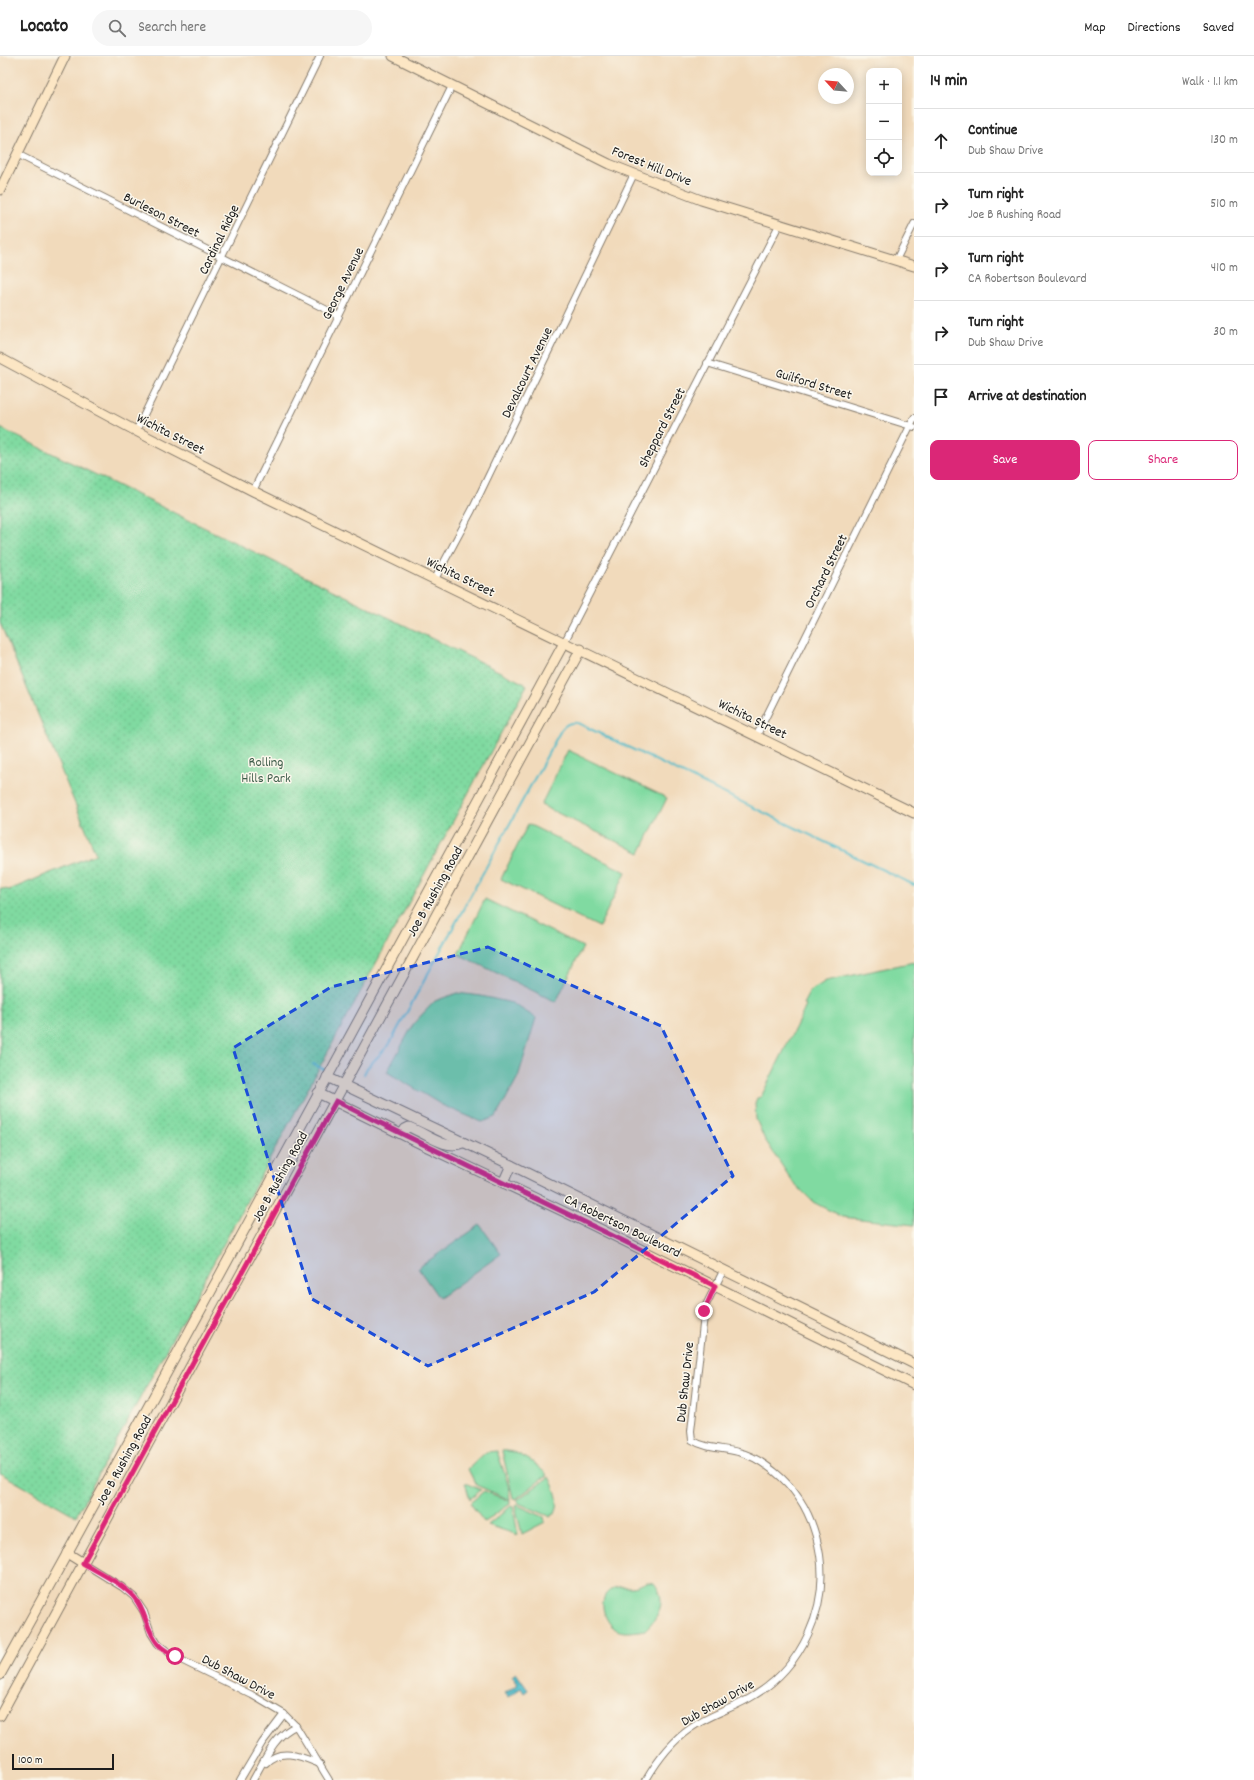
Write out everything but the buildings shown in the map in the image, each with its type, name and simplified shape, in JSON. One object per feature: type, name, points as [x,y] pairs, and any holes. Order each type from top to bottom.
[{"type":"street","points":[[0,190],[65,56]]},
{"type":"street","name":"Cardinal Ridge","points":[[136,431],[320,56]]},
{"type":"street","name":"Forest Hill Drive","points":[[393,56],[609,164],[701,200],[780,223],[914,266]]},
{"type":"street","name":"George Avenue","points":[[253,490],[452,86]]},
{"type":"street","name":"Burleson Street","points":[[17,154],[339,316]]},
{"type":"street","name":"Devalcourt Avenue","points":[[435,579],[479,496],[634,174]]},
{"type":"street","name":"Sheppard Street","points":[[565,641],[780,223]]},
{"type":"street","points":[[896,260],[914,224]]},
{"type":"street","name":"Wichita Street","points":[[0,358],[136,431],[253,490],[565,641],[914,813]]},
{"type":"street","name":"Guilford Street","points":[[707,363],[862,409],[912,426]]},
{"type":"street","name":"Orchard Street","points":[[757,735],[912,426],[914,418]]},
{"type":"street","name":"Joe B Rushing Road","points":[[0,1675],[148,1407],[318,1092],[565,641]]},
{"type":"street","name":"Joe B Rushing Road","points":[[0,1716],[581,649]]},
{"type":"street","name":"CA Robertson Boulevard","points":[[327,1077],[511,1165],[599,1210],[914,1364]]},
{"type":"street","name":"CA Robertson Boulevard","points":[[318,1092],[502,1183],[592,1225],[914,1385]]},
{"type":"street","points":[[402,1134],[405,1129],[409,1127],[449,1146],[457,1146],[463,1143]]},
{"type":"street","points":[[502,1183],[511,1165]]},
{"type":"street","points":[[592,1225],[599,1210]]},
{"type":"street","name":"Dub Shaw Drive","points":[[646,1780],[673,1743],[690,1728],[713,1715],[735,1707],[756,1695],[774,1681],[788,1667],[801,1649],[812,1626],[821,1588],[821,1561],[817,1538],[812,1522],[796,1493],[776,1472],[755,1458],[740,1452],[701,1445],[692,1440],[690,1432],[705,1308],[723,1271]]},
{"type":"street","points":[[214,1286],[229,1295]]},
{"type":"street","points":[[148,1407],[164,1415]]},
{"type":"street","points":[[67,1553],[83,1563]]},
{"type":"street","name":"Dub Shaw Drive","points":[[83,1563],[122,1587],[134,1597],[144,1612],[151,1633],[158,1644],[175,1656],[252,1695],[284,1714],[296,1726],[329,1780]]},
{"type":"street","name":"Dub Shaw Drive","points":[[240,1780],[262,1743],[284,1714]]},
{"type":"street","points":[[252,1780],[280,1737],[287,1730],[296,1726]]},
{"type":"street","points":[[259,1769],[271,1758],[286,1753],[320,1764]]},
{"type":"highlighted area","points":[[488,947],[661,1026],[733,1176],[594,1292],[428,1366],[312,1299],[233,1048],[331,987]]},
{"type":"green space","name":"Rolling Hills Park","points":[[0,428],[527,685],[76,1516],[0,1473],[0,888],[9,890],[96,854],[0,623]]},
{"type":"green space","points":[[568,750],[667,798],[640,853],[541,805]]},
{"type":"green space","points":[[528,824],[626,872],[599,927],[501,879]]},
{"type":"green space","points":[[485,899],[583,947],[556,1002],[458,954]]},
{"type":"green space","points":[[914,962],[914,1225],[842,1217],[813,1202],[792,1181],[764,1138],[756,1119],[755,1103],[757,1098],[761,1097],[806,1006],[803,1004],[810,991],[826,981]]},
{"type":"green space","points":[[457,993],[481,996],[512,1003],[536,1018],[518,1077],[496,1117],[482,1122],[442,1105],[387,1072],[414,1023],[435,1001]]},
{"type":"green space","points":[[480,1225],[501,1254],[439,1298],[418,1268]]},
{"type":"green space","points":[[497,1451],[508,1484],[510,1500],[476,1485],[468,1469],[486,1452]]},
{"type":"green space","points":[[502,1451],[514,1452],[527,1458],[547,1475],[516,1499],[513,1498]]},
{"type":"green space","points":[[549,1477],[557,1500],[557,1509],[555,1514],[549,1516],[518,1503],[517,1500]]},
{"type":"green space","points":[[465,1483],[481,1490],[470,1499]]},
{"type":"green space","points":[[484,1491],[510,1501],[510,1504],[484,1522],[470,1503]]},
{"type":"green space","points":[[517,1505],[544,1517],[545,1522],[522,1534],[515,1506]]},
{"type":"green space","points":[[511,1506],[513,1507],[518,1535],[488,1525]]},
{"type":"green space","points":[[647,1582],[654,1583],[658,1590],[661,1602],[658,1614],[645,1630],[627,1632],[617,1630],[606,1618],[603,1606],[605,1595],[614,1588],[634,1587]]},
{"type":"water","points":[[516,1673],[528,1690],[524,1693],[521,1688],[508,1697],[505,1693],[518,1684],[512,1676]]},
{"type":"waterway","points":[[364,1074],[367,1068],[389,1045],[561,730],[569,723],[580,724],[914,885]]},
{"type":"waterway","points":[[313,1064],[325,1070]]},
{"type":"route","points":[[175,1656],[158,1644],[151,1633],[144,1612],[134,1597],[122,1587],[83,1563],[336,1101],[421,1144],[592,1225],[715,1286],[704,1311]]}]
